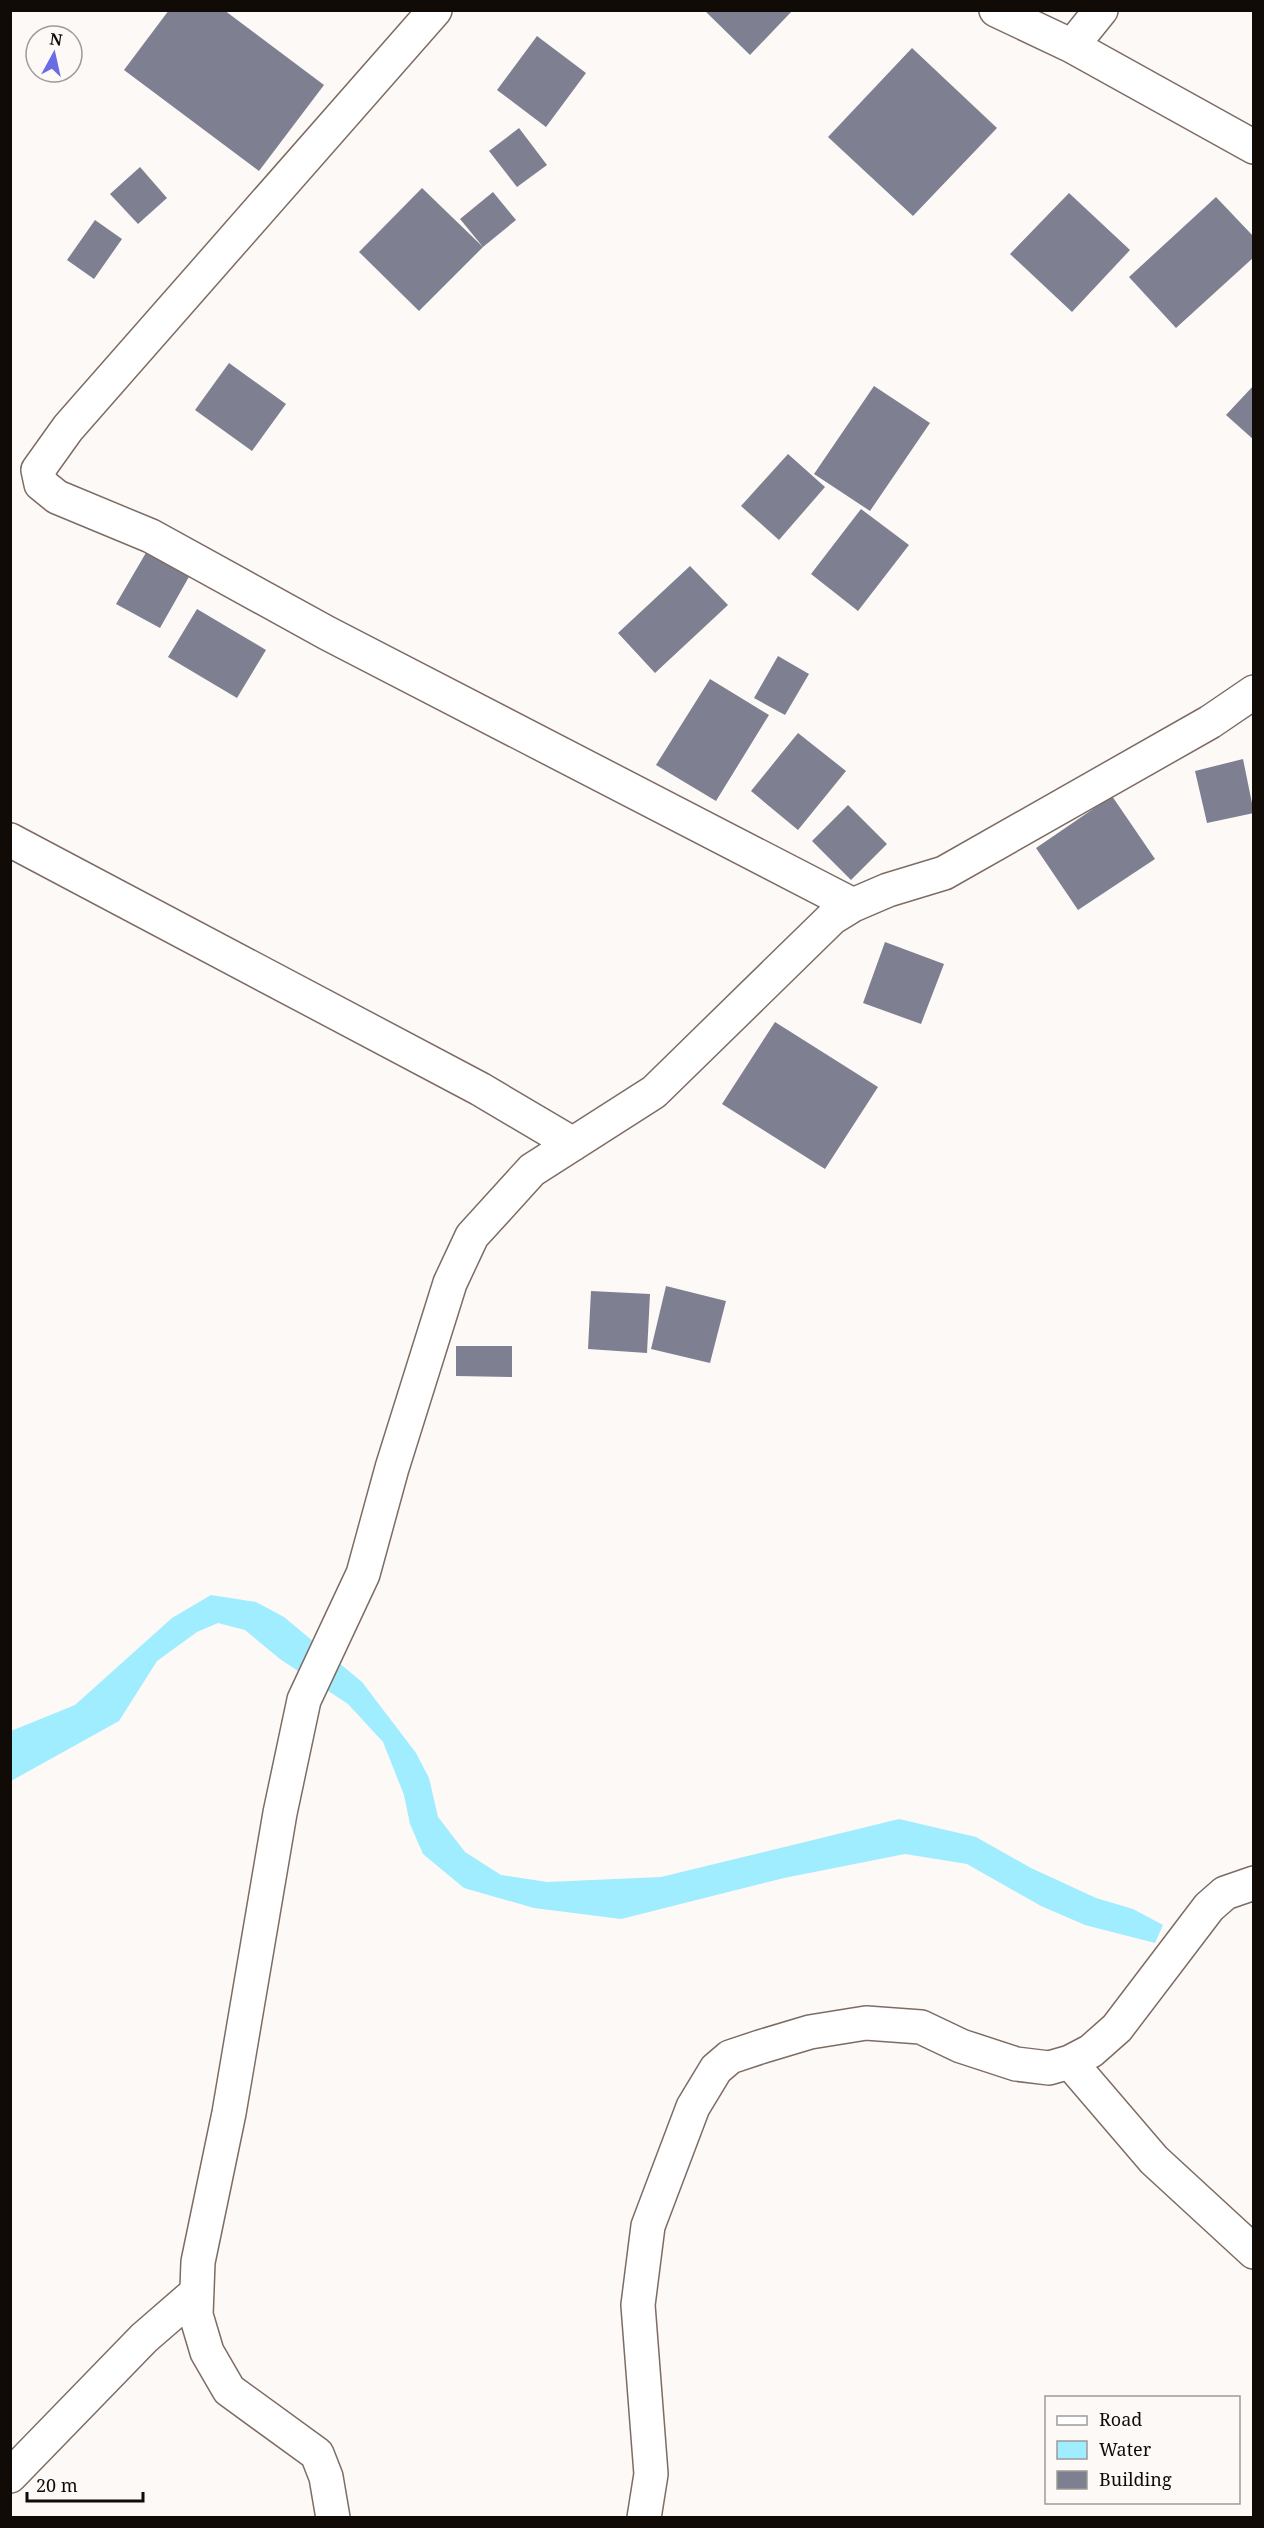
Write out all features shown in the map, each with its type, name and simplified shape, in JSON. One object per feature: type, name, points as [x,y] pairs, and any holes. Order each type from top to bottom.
[{"type":"street","points":[[435,10],[68,429],[38,470],[40,484],[57,497],[151,536],[327,633],[853,905]]},
{"type":"street","points":[[996,10],[1072,46],[1254,147]]},
{"type":"street","points":[[1072,46],[1101,10]]},
{"type":"street","points":[[333,2517],[326,2477],[317,2454],[229,2390],[212,2362],[196,2315],[198,2262],[229,2113],[280,1813],[304,1700],[363,1574],[392,1468],[450,1283],[472,1236],[532,1170],[654,1092],[785,961],[832,918],[853,905],[888,890],[944,873],[1210,722],[1254,692]]},
{"type":"street","points":[[10,840],[480,1089],[573,1144]]},
{"type":"street","points":[[644,2517],[651,2474],[638,2305],[648,2226],[693,2108],[716,2069],[730,2057],[810,2032],[866,2024],[921,2027],[961,2046],[1016,2064],[1049,2068],[1071,2062],[1090,2051],[1117,2028],[1209,1907],[1225,1893],[1254,1883]]},
{"type":"street","points":[[1071,2062],[1154,2160],[1254,2252]]},
{"type":"street","points":[[10,2476],[144,2338],[197,2292]]},
{"type":"water","points":[[211,1595],[256,1602],[284,1617],[362,1682],[416,1753],[429,1778],[438,1817],[465,1852],[501,1875],[547,1882],[661,1877],[899,1819],[976,1837],[1031,1868],[1096,1898],[1133,1909],[1163,1925],[1155,1943],[1085,1925],[1041,1906],[967,1864],[905,1854],[784,1878],[621,1919],[534,1908],[464,1888],[423,1854],[410,1824],[404,1795],[383,1742],[348,1704],[280,1659],[245,1630],[218,1623],[197,1632],[157,1661],[119,1721],[11,1781],[11,1731],[75,1705],[172,1618]]},
{"type":"building","points":[[169,10],[224,10],[324,85],[259,171],[124,70]]},
{"type":"building","points":[[704,10],[793,10],[750,55]]},
{"type":"building","points":[[537,36],[586,73],[546,127],[497,90]]},
{"type":"building","points":[[912,48],[997,128],[913,216],[828,137]]},
{"type":"building","points":[[519,128],[547,165],[517,187],[489,151]]},
{"type":"building","points":[[140,167],[167,198],[138,224],[110,194]]},
{"type":"building","points":[[422,188],[483,247],[419,311],[359,252]]},
{"type":"building","points":[[493,192],[516,220],[483,247],[460,219]]},
{"type":"building","points":[[1069,193],[1130,250],[1072,312],[1010,254]]},
{"type":"building","points":[[1216,197],[1254,237],[1254,257],[1176,328],[1129,277]]},
{"type":"building","points":[[95,220],[122,239],[94,279],[67,260]]},
{"type":"building","points":[[229,363],[286,404],[252,451],[195,410]]},
{"type":"building","points":[[1254,385],[1254,440],[1226,415]]},
{"type":"building","points":[[874,386],[930,423],[870,511],[814,474]]},
{"type":"building","points":[[788,454],[825,487],[779,540],[741,506]]},
{"type":"building","points":[[861,509],[909,545],[858,611],[811,574]]},
{"type":"building","points":[[147,551],[190,575],[160,628],[116,604]]},
{"type":"building","points":[[690,566],[728,605],[655,673],[618,633]]},
{"type":"building","points":[[197,609],[266,650],[237,698],[168,657]]},
{"type":"building","points":[[778,656],[809,674],[785,715],[754,698]]},
{"type":"building","points":[[710,679],[769,715],[716,801],[656,765]]},
{"type":"building","points":[[798,733],[846,771],[798,830],[751,791]]},
{"type":"building","points":[[1243,759],[1254,813],[1207,823],[1195,771]]},
{"type":"building","points":[[1112,796],[1155,859],[1078,910],[1036,848]]},
{"type":"building","points":[[848,805],[887,844],[851,880],[812,841]]},
{"type":"building","points":[[885,942],[944,964],[921,1024],[863,1003]]},
{"type":"building","points":[[775,1022],[878,1087],[825,1169],[722,1104]]},
{"type":"building","points":[[666,1286],[726,1301],[710,1363],[651,1349]]},
{"type":"building","points":[[591,1291],[650,1294],[647,1353],[588,1349]]},
{"type":"building","points":[[456,1346],[512,1346],[512,1377],[456,1376]]}]
